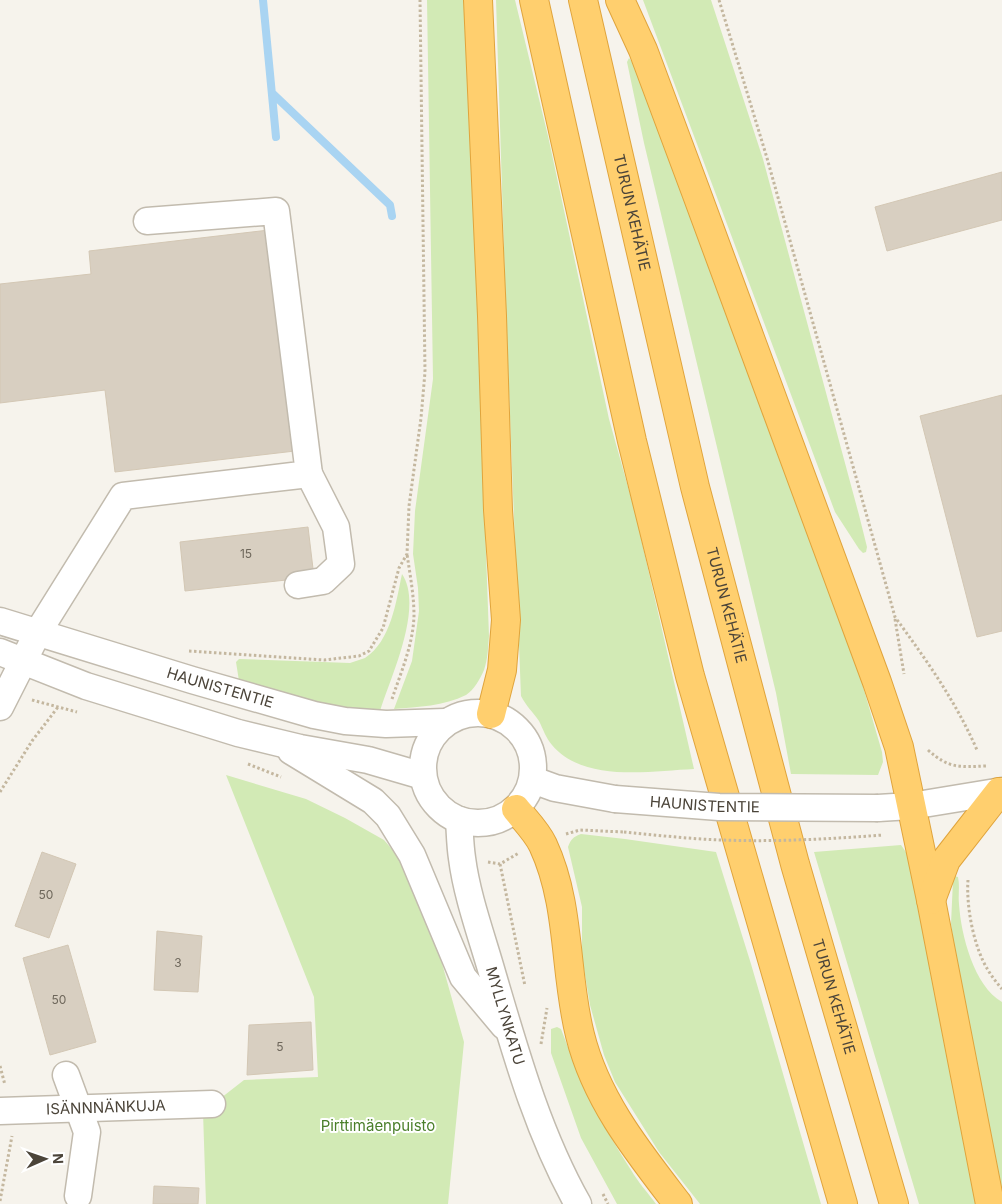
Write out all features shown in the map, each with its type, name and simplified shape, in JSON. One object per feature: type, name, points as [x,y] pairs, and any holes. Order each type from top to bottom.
[{"type":"highway","points":[[478,0],[498,510],[506,620],[502,670],[491,714]]},
{"type":"highway","points":[[534,0],[632,441],[690,676],[843,1204]]},
{"type":"highway","name":"TURUN KEHÄTIE","points":[[583,0],[695,488],[795,864],[894,1204]]},
{"type":"highway","points":[[620,0],[643,50],[877,682],[899,747],[931,900],[990,1204]]},
{"type":"highway","points":[[931,900],[946,860],[1001,792]]},
{"type":"highway","points":[[516,809],[542,843],[555,874],[580,1034],[590,1068],[609,1108],[640,1154],[678,1204]]},
{"type":"street","points":[[147,222],[276,211],[309,474],[336,527],[341,564],[323,581],[298,585]]},
{"type":"street","points":[[0,707],[12,656],[38,632],[123,496],[309,474]]},
{"type":"street","name":"HAUNISTENTIE","points":[[0,621],[314,715],[345,721],[386,724],[445,722]]},
{"type":"street","points":[[12,656],[86,686],[238,733],[368,760],[423,776]]},
{"type":"street","points":[[467,713],[491,714],[500,716],[516,726],[528,742],[534,760],[533,780],[527,796],[516,809],[502,819],[485,823],[459,820],[440,808],[430,796],[423,776],[422,763],[428,745],[445,722],[467,713]]},
{"type":"street","points":[[276,742],[373,801],[388,816],[412,856],[463,976],[510,1033]]},
{"type":"street","name":"HAUNISTENTIE","points":[[533,780],[555,788],[616,799],[719,806],[878,808],[911,806],[1001,792]]},
{"type":"street","name":"MYLLYNKATU","points":[[459,820],[462,859],[468,887],[510,1033],[548,1142],[578,1204]]},
{"type":"street","points":[[66,1075],[87,1132],[78,1196]]},
{"type":"street","name":"ISÄNNNÄNKUJA","points":[[0,1111],[212,1104]]},
{"type":"path","points":[[719,0],[767,158],[895,617],[905,683]]},
{"type":"path","points":[[391,701],[407,656],[414,618],[413,593],[407,554]]},
{"type":"path","points":[[895,617],[935,673],[963,718],[977,750]]},
{"type":"path","points":[[0,792],[32,741],[58,707],[85,714]]},
{"type":"path","points":[[922,745],[936,758],[957,767],[986,766]]},
{"type":"path","points":[[240,761],[286,779]]},
{"type":"path","points":[[560,836],[580,830],[722,840],[774,841],[883,835]]},
{"type":"path","points":[[522,851],[500,864],[526,995]]},
{"type":"path","points":[[968,872],[969,906],[979,950],[987,969],[1002,989]]},
{"type":"path","points":[[538,1039],[540,1047]]},
{"type":"path","points":[[599,1186],[608,1204]]},
{"type":"green space","points":[[427,0],[466,0],[489,636],[484,670],[477,684],[469,693],[458,699],[440,704],[394,709],[412,661],[419,611],[413,554],[415,511],[433,379]]},
{"type":"green space","points":[[496,0],[515,0],[548,136],[609,419],[635,512],[694,769],[618,772],[599,770],[582,765],[565,757],[552,745],[539,721],[521,696]]},
{"type":"green space","points":[[643,0],[711,0],[763,159],[859,515],[867,547],[866,552],[863,553],[859,549],[835,512]]},
{"type":"green space","points":[[629,58],[637,68],[862,683],[882,752],[883,762],[878,775],[791,774],[776,693],[644,143],[627,62]]},
{"type":"green space","points":[[402,574],[408,588],[408,623],[398,661],[380,711],[352,713],[239,681],[236,662],[239,659],[350,663],[365,658],[374,651],[387,631],[395,608]]},
{"type":"green space","name":"Pirttimäenpuisto","points":[[226,775],[306,799],[345,818],[384,840],[404,863],[431,924],[464,1042],[448,1204],[206,1204],[203,1112],[244,1080],[318,1077],[314,997]]},
{"type":"green space","points":[[581,834],[716,852],[751,964],[821,1204],[700,1204],[659,1152],[615,1082],[604,1055],[590,1005],[582,957],[582,907],[568,847],[576,836]]},
{"type":"green space","points":[[901,845],[908,855],[979,1204],[919,1204],[814,852]]},
{"type":"green space","points":[[954,876],[958,877],[960,916],[971,959],[984,984],[1002,1002],[1002,1204],[957,967],[951,924]]},
{"type":"green space","points":[[557,1027],[561,1029],[583,1084],[610,1136],[656,1204],[617,1204],[581,1138],[551,1053],[551,1029]]},
{"type":"building","points":[[1002,172],[1002,220],[887,251],[875,207]]},
{"type":"building","points":[[269,230],[295,451],[115,472],[105,390],[0,403],[0,284],[91,274],[89,251]]},
{"type":"building","points":[[1002,395],[1002,631],[977,637],[920,416]]},
{"type":"building","points":[[308,527],[314,577],[185,591],[180,542]]},
{"type":"building","points":[[42,852],[76,864],[49,938],[15,926]]},
{"type":"building","points":[[157,931],[202,936],[198,992],[154,990]]},
{"type":"building","points":[[68,945],[96,1042],[50,1055],[23,958]]},
{"type":"building","points":[[311,1022],[313,1070],[247,1075],[249,1025]]},
{"type":"building","points":[[154,1186],[199,1188],[198,1204],[153,1204]]},
{"type":"waterway","points":[[263,0],[276,137]]},
{"type":"waterway","points":[[272,93],[390,205],[392,216]]}]
